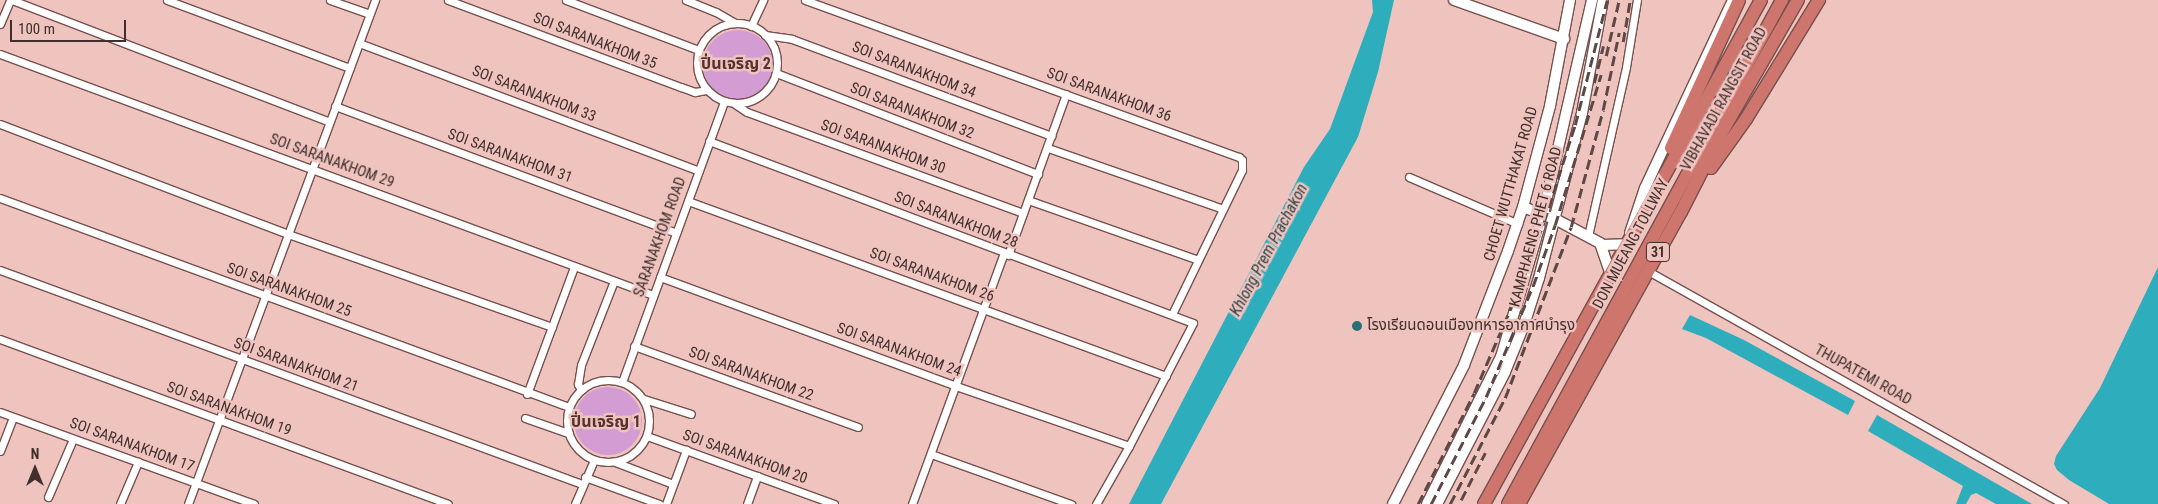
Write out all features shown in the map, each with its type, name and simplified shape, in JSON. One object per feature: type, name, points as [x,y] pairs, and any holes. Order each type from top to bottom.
[{"type":"highway","points":[[1642,213],[1739,0]]},
{"type":"highway","points":[[1752,15],[1756,0]]},
{"type":"highway","name":"VIBHAVADI RANGSIT ROAD","points":[[1484,504],[1627,240],[1761,0]]},
{"type":"highway","name":"DON MUEANG TOLLWAY","points":[[1493,504],[1765,0]]},
{"type":"highway","name":"DON MUEANG TOLLWAY","points":[[1508,504],[1782,0]]},
{"type":"highway","name":"VIBHAVADI RANGSIT ROAD","points":[[1519,504],[1681,212],[1722,132],[1798,0]]},
{"type":"highway","points":[[1681,212],[1746,119],[1819,0]]},
{"type":"main road","name":"CHOET WUTTHAKAT ROAD","points":[[1393,504],[1464,365],[1485,316],[1518,224],[1550,106],[1570,0]]},
{"type":"main road","name":"KAMPHAENG PHET 6 ROAD","points":[[1427,504],[1501,357],[1543,214],[1592,0]]},
{"type":"main road","name":"KAMPHAENG PHET 6 ROAD","points":[[1437,504],[1505,372],[1524,325],[1555,219],[1582,113],[1604,0]]},
{"type":"main road","name":"VIBHAVADI RANGSIT ROAD","points":[[1627,240],[1645,188],[1732,0]]},
{"type":"main road","points":[[1461,1],[1564,39]]},
{"type":"main road","name":"KAMPHAENG PHET 6 ROAD","points":[[1523,207],[1543,214]]},
{"type":"main road","points":[[1543,214],[1595,240],[1627,240]]},
{"type":"main road","points":[[1595,240],[1610,272]]},
{"type":"street","points":[[0,24],[11,0],[329,122]]},
{"type":"street","points":[[167,0],[350,68]]},
{"type":"street","points":[[330,0],[370,14]]},
{"type":"street","points":[[188,504],[375,0]]},
{"type":"street","name":"SOI SARANAKHOM 35","points":[[448,0],[695,92],[706,90]]},
{"type":"street","points":[[566,0],[698,50]]},
{"type":"street","points":[[686,0],[716,12],[735,23],[751,26],[765,34],[776,52],[776,73],[771,86],[761,96],[749,102],[736,104],[724,102],[706,90],[696,71],[698,50],[712,31],[735,23]]},
{"type":"street","points":[[751,26],[763,0]]},
{"type":"street","name":"SOI SARANAKHOM 36","points":[[805,0],[1239,157],[1242,160],[1242,170],[1172,314]]},
{"type":"street","points":[[1595,240],[1637,0]]},
{"type":"street","name":"SOI SARANAKHOM 34","points":[[765,34],[792,39],[1051,136]]},
{"type":"street","name":"SOI SARANAKHOM 33","points":[[359,44],[699,171]]},
{"type":"street","name":"SOI SARANAKHOM 29","points":[[0,54],[312,168],[653,296]]},
{"type":"street","name":"SOI SARANAKHOM 32","points":[[776,73],[1038,174]]},
{"type":"street","points":[[912,504],[984,309],[1048,148],[1066,94]]},
{"type":"street","name":"SARANAKHOM ROAD","points":[[622,382],[724,102]]},
{"type":"street","name":"SOI SARANAKHOM 30","points":[[736,104],[747,112],[1023,212]]},
{"type":"street","name":"SOI SARANAKHOM 31","points":[[335,106],[676,233]]},
{"type":"street","points":[[0,124],[288,234],[552,327]]},
{"type":"street","name":"SOI SARANAKHOM 28","points":[[709,141],[1193,323],[1166,376]]},
{"type":"street","points":[[1048,148],[1222,209]]},
{"type":"street","points":[[1409,177],[1518,224]]},
{"type":"street","name":"SOI SARANAKHOM 25","points":[[0,198],[569,408]]},
{"type":"street","name":"SOI SARANAKHOM 26","points":[[688,200],[1166,376]]},
{"type":"street","points":[[1028,200],[1198,260]]},
{"type":"street","points":[[527,394],[574,267]]},
{"type":"street","name":"SOI SARANAKHOM 21","points":[[0,270],[242,360],[584,480],[659,504]]},
{"type":"street","name":"THUPATEMI ROAD","points":[[1648,271],[2064,504]]},
{"type":"street","name":"SOI SARANAKHOM 24","points":[[660,276],[956,386],[1129,446]]},
{"type":"street","points":[[581,390],[578,384],[581,365],[614,281]]},
{"type":"street","name":"SOI SARANAKHOM 19","points":[[0,339],[448,504]]},
{"type":"street","name":"SOI SARANAKHOM 22","points":[[634,346],[858,427]]},
{"type":"street","points":[[1096,504],[1166,376]]},
{"type":"street","points":[[615,462],[629,457],[640,448],[647,436],[650,423],[649,411],[644,399],[634,388],[622,382],[600,380],[581,390],[569,408],[567,420],[568,433],[574,444],[582,454],[594,460],[615,462],[673,484]]},
{"type":"street","points":[[644,399],[691,414]]},
{"type":"street","name":"SOI SARANAKHOM 17","points":[[0,412],[254,504]]},
{"type":"street","points":[[0,451],[13,417]]},
{"type":"street","points":[[525,418],[568,433]]},
{"type":"street","name":"SOI SARANAKHOM 20","points":[[647,436],[832,504]]},
{"type":"street","points":[[48,497],[73,438]]},
{"type":"street","points":[[666,504],[686,450]]},
{"type":"street","points":[[931,454],[1066,503]]},
{"type":"street","points":[[575,504],[594,460]]},
{"type":"street","points":[[120,504],[138,462]]},
{"type":"street","points":[[747,504],[757,476]]},
{"type":"shaded area","points":[[738,30],[751,33],[763,40],[770,52],[773,65],[770,78],[763,90],[751,97],[738,100],[725,97],[713,90],[706,78],[703,65],[706,52],[713,40],[725,33]]},
{"type":"shaded area","points":[[608,387],[621,390],[632,397],[639,408],[642,421],[639,434],[632,445],[621,452],[608,455],[595,452],[584,445],[577,434],[574,421],[577,408],[584,397],[595,390]]},
{"type":"water","name":"Khlong Prem Prachakon","points":[[1372,0],[1394,0],[1378,72],[1358,137],[1161,504],[1129,504],[1304,167],[1330,129],[1373,12]]},
{"type":"water","points":[[2158,267],[2158,504],[2109,504],[2069,480],[2057,470],[2054,464],[2056,456],[2100,388]]},
{"type":"water","points":[[1690,315],[1744,340],[1855,401],[1848,415],[1706,338],[1682,329]]},
{"type":"water","points":[[1877,415],[2032,504],[1996,504],[1976,493],[1971,495],[1966,504],[1956,504],[1963,486],[1868,431]]},
{"type":"railway","points":[[1418,504],[1474,393],[1522,282],[1544,222],[1575,125],[1607,0]]},
{"type":"railway","points":[[1606,56],[1619,0]]},
{"type":"railway","points":[[1623,42],[1630,0]]},
{"type":"railway","points":[[1450,504],[1505,398],[1571,227],[1603,110],[1619,33]]},
{"type":"railway","points":[[1594,83],[1603,46]]},
{"type":"railway","points":[[1431,504],[1486,397],[1533,286],[1555,225],[1601,75]]},
{"type":"railway","points":[[1461,500],[1485,453]]},
{"type":"place","name":"โรงเรียนดอนเมืองทหารอากาศบำรุง","points":[[1357,326]]},
{"type":"district","name":"ปิ่นเจริญ 2","points":[[736,64]]},
{"type":"district","name":"ปิ่นเจริญ 1","points":[[606,422]]}]
